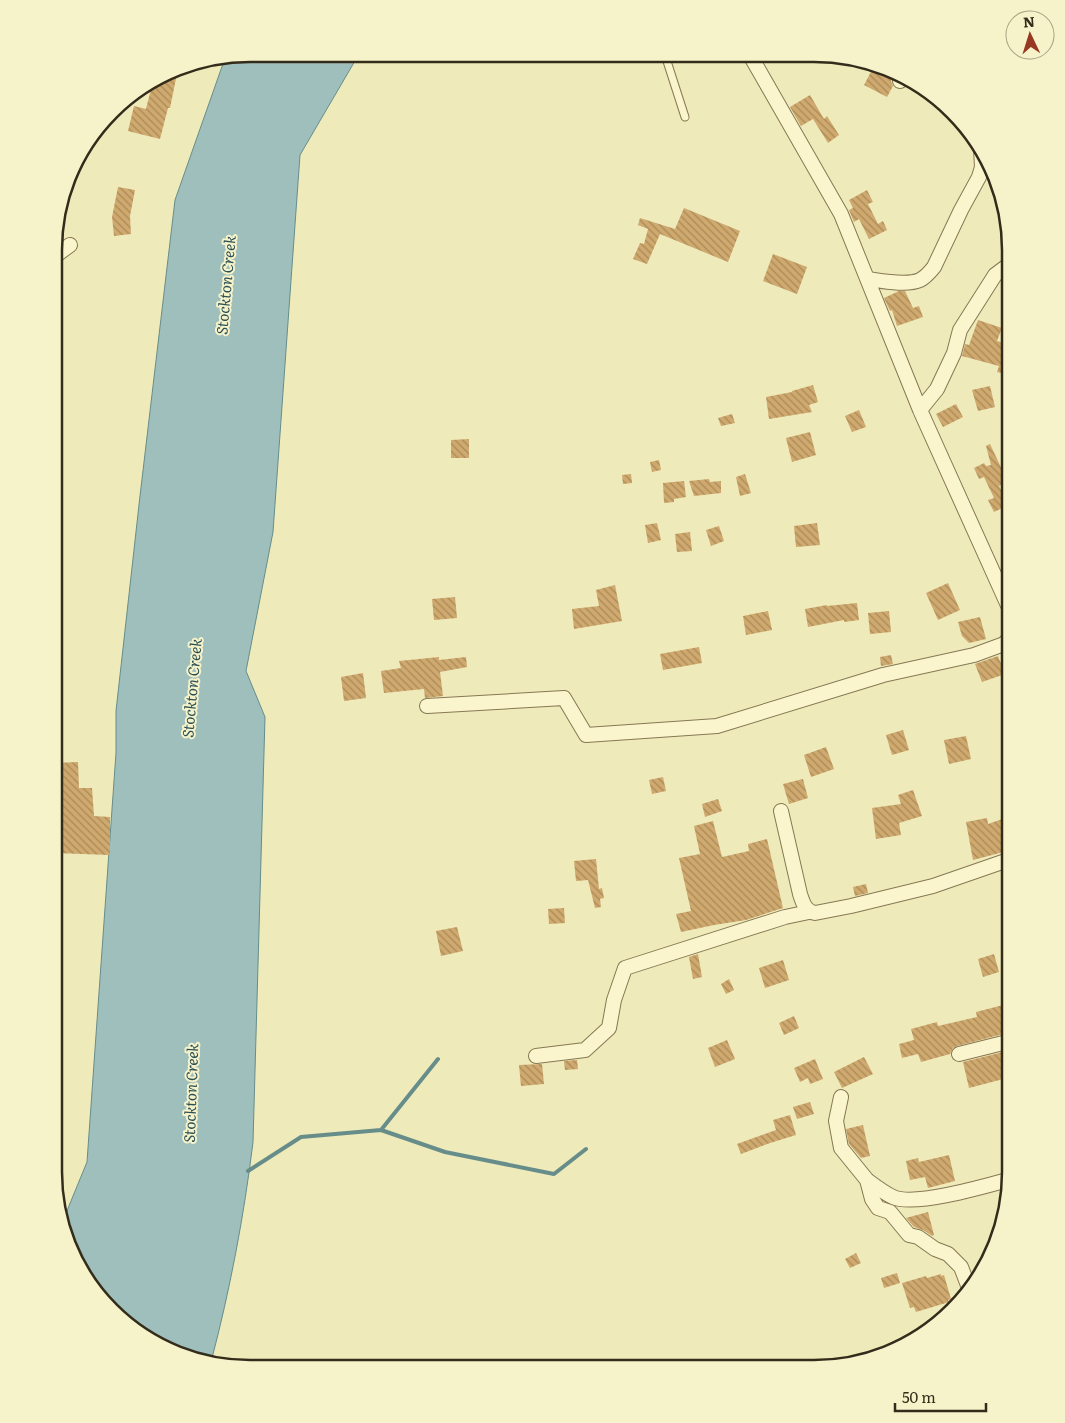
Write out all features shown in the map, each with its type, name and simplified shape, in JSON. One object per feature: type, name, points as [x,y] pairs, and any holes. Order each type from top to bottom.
[{"type":"street","points":[[754,62],[841,214],[920,410],[1002,592]]},
{"type":"street","points":[[868,279],[910,282],[928,275],[934,267],[960,210],[979,177],[982,165]]},
{"type":"street","points":[[62,251],[70,245]]},
{"type":"street","points":[[920,410],[937,389],[954,353],[960,330],[995,275],[1002,270]]},
{"type":"street","points":[[427,706],[564,698],[586,735],[717,726],[883,675],[974,656],[1002,645]]},
{"type":"street","points":[[781,811],[800,894],[809,912]]},
{"type":"street","points":[[536,1056],[585,1050],[609,1028],[614,1000],[625,968],[785,917],[809,912],[823,912],[925,888],[1002,862]]},
{"type":"street","points":[[959,1054],[1002,1043]]},
{"type":"street","points":[[841,1097],[836,1121],[841,1148],[867,1180],[894,1198],[905,1200],[934,1197],[1002,1181]]},
{"type":"street","points":[[867,1180],[872,1199],[878,1208],[890,1212],[909,1235],[918,1237],[948,1254],[961,1267],[967,1283]]},
{"type":"lane","points":[[667,62],[685,117]]},
{"type":"water","name":"Stockton Creek","points":[[250,62],[354,62],[300,155],[273,532],[246,671],[265,717],[253,1142],[236,1253],[212,1357],[190,1351],[167,1341],[146,1329],[127,1314],[94,1277],[72,1233],[67,1212],[87,1162],[116,753],[116,711],[175,200],[223,65]]},
{"type":"building","points":[[871,71],[892,79],[893,86],[887,97],[864,85]]},
{"type":"building","points":[[176,78],[170,108],[168,108],[160,139],[128,131],[134,106],[146,109],[150,91]]},
{"type":"building","points":[[810,95],[824,119],[827,116],[839,135],[828,143],[813,119],[801,126],[790,107]]},
{"type":"building","points":[[118,187],[135,190],[130,216],[131,234],[114,236],[112,217]]},
{"type":"building","points":[[867,190],[873,202],[868,204],[878,224],[883,221],[887,230],[869,239],[859,219],[854,222],[849,210],[853,208],[849,200]]},
{"type":"building","points":[[684,208],[740,231],[728,262],[660,234],[647,264],[633,259],[640,243],[644,244],[648,229],[638,225],[640,218],[675,229]]},
{"type":"building","points":[[773,254],[807,267],[797,294],[763,281]]},
{"type":"building","points":[[899,291],[905,291],[913,308],[919,306],[923,317],[897,326],[892,310],[890,311],[884,298]]},
{"type":"building","points":[[978,320],[1002,328],[997,341],[1002,342],[1002,373],[997,372],[999,366],[962,356],[965,344],[969,345]]},
{"type":"building","points":[[813,385],[818,402],[809,405],[812,412],[769,419],[766,397],[792,392]]},
{"type":"building","points":[[990,386],[995,407],[978,411],[972,390]]},
{"type":"building","points":[[956,404],[963,417],[943,427],[936,414]]},
{"type":"building","points":[[859,410],[866,427],[852,432],[845,416]]},
{"type":"building","points":[[732,414],[735,423],[721,426],[718,418]]},
{"type":"building","points":[[810,432],[816,455],[792,462],[786,438]]},
{"type":"building","points":[[469,439],[469,458],[451,458],[451,440]]},
{"type":"building","points":[[990,444],[1002,469],[1002,485],[999,486],[1002,492],[1002,508],[994,512],[988,500],[994,498],[984,477],[979,479],[974,468],[984,463],[986,466],[991,465],[986,446]]},
{"type":"building","points":[[659,460],[661,470],[652,472],[650,462]]},
{"type":"building","points":[[631,474],[632,483],[623,484],[622,475]]},
{"type":"building","points":[[745,474],[751,493],[740,496],[736,477]]},
{"type":"building","points":[[709,479],[710,482],[721,481],[721,493],[694,496],[689,481]]},
{"type":"building","points":[[684,481],[686,497],[674,499],[674,502],[664,503],[663,483]]},
{"type":"building","points":[[657,523],[661,540],[648,543],[645,525]]},
{"type":"building","points":[[817,523],[820,545],[796,547],[794,526]]},
{"type":"building","points":[[719,526],[724,541],[711,546],[706,530]]},
{"type":"building","points":[[690,532],[692,551],[677,552],[675,534]]},
{"type":"building","points":[[948,583],[960,610],[938,620],[926,593]]},
{"type":"building","points":[[615,585],[622,621],[574,629],[572,609],[599,606],[596,590]]},
{"type":"building","points":[[455,597],[457,618],[434,620],[432,599]]},
{"type":"building","points":[[857,603],[859,620],[844,622],[844,620],[808,627],[805,609]]},
{"type":"building","points":[[768,611],[772,630],[746,635],[743,616]]},
{"type":"building","points":[[889,611],[891,632],[870,634],[868,613]]},
{"type":"building","points":[[980,617],[986,639],[969,643],[962,636],[958,622]]},
{"type":"building","points":[[699,647],[702,663],[663,670],[660,654]]},
{"type":"building","points":[[891,655],[893,664],[881,666],[880,657]]},
{"type":"building","points":[[998,656],[1002,666],[1002,675],[982,682],[975,664]]},
{"type":"building","points":[[439,657],[439,660],[466,657],[467,667],[440,672],[443,696],[425,698],[424,689],[384,693],[381,671],[401,668],[399,661]]},
{"type":"building","points":[[363,673],[366,698],[344,701],[341,677]]},
{"type":"building","points":[[903,730],[909,750],[892,755],[886,735]]},
{"type":"building","points":[[966,736],[971,759],[949,764],[944,740]]},
{"type":"building","points":[[826,747],[834,769],[811,777],[804,755]]},
{"type":"building","points":[[78,762],[79,788],[92,788],[94,816],[110,817],[110,855],[62,853],[62,763]]},
{"type":"building","points":[[663,777],[666,791],[652,794],[649,780]]},
{"type":"building","points":[[803,779],[808,798],[789,804],[783,784]]},
{"type":"building","points":[[913,790],[922,816],[899,823],[901,835],[876,839],[872,808],[901,804],[898,795]]},
{"type":"building","points":[[718,799],[722,811],[705,817],[702,804]]},
{"type":"building","points":[[987,818],[988,824],[1002,819],[1002,852],[973,860],[966,822]]},
{"type":"building","points":[[713,821],[722,857],[749,851],[748,844],[767,839],[783,908],[746,920],[681,932],[676,914],[691,911],[679,858],[700,854],[694,826]]},
{"type":"building","points":[[596,859],[599,889],[602,888],[604,898],[600,899],[601,907],[595,908],[588,880],[576,881],[574,861]]},
{"type":"building","points":[[866,884],[868,893],[855,896],[853,887]]},
{"type":"building","points":[[564,908],[565,923],[549,924],[548,909]]},
{"type":"building","points":[[457,927],[463,951],[441,956],[436,931]]},
{"type":"building","points":[[698,954],[702,977],[693,979],[689,957]]},
{"type":"building","points":[[994,954],[999,972],[983,977],[978,959]]},
{"type":"building","points":[[783,960],[789,980],[765,988],[759,968]]},
{"type":"building","points":[[729,979],[734,990],[726,994],[721,984]]},
{"type":"building","points":[[1002,1005],[1002,1034],[957,1046],[953,1048],[950,1054],[921,1062],[918,1054],[902,1058],[899,1044],[914,1040],[911,1029],[937,1022],[938,1026],[977,1017],[976,1012]]},
{"type":"building","points":[[794,1016],[799,1028],[784,1035],[779,1023]]},
{"type":"building","points":[[727,1040],[735,1059],[715,1067],[708,1048]]},
{"type":"building","points":[[1002,1052],[1002,1079],[969,1088],[963,1062]]},
{"type":"building","points":[[864,1057],[873,1074],[842,1088],[834,1072]]},
{"type":"building","points":[[815,1059],[823,1079],[810,1084],[808,1078],[800,1082],[794,1068]]},
{"type":"building","points":[[577,1060],[578,1069],[565,1070],[564,1061]]},
{"type":"building","points":[[542,1064],[544,1084],[521,1086],[519,1065]]},
{"type":"building","points":[[810,1102],[814,1114],[797,1119],[793,1107]]},
{"type":"building","points":[[790,1115],[796,1135],[741,1154],[737,1144],[776,1130],[773,1120]]},
{"type":"building","points":[[863,1125],[870,1156],[861,1158],[849,1144],[846,1129]]},
{"type":"building","points":[[949,1155],[955,1181],[928,1188],[925,1177],[910,1180],[906,1161],[918,1158],[919,1162]]},
{"type":"building","points":[[928,1212],[934,1235],[932,1236],[914,1227],[906,1218]]},
{"type":"building","points":[[856,1253],[861,1263],[850,1268],[845,1259]]},
{"type":"building","points":[[897,1273],[900,1283],[884,1288],[881,1278]]},
{"type":"building","points":[[941,1274],[941,1276],[944,1275],[951,1299],[948,1300],[949,1302],[916,1312],[914,1307],[910,1308],[902,1283]]},
{"type":"waterway","points":[[381,1130],[438,1059]]},
{"type":"waterway","points":[[248,1171],[301,1137],[381,1130],[445,1152],[554,1174],[586,1149]]}]
